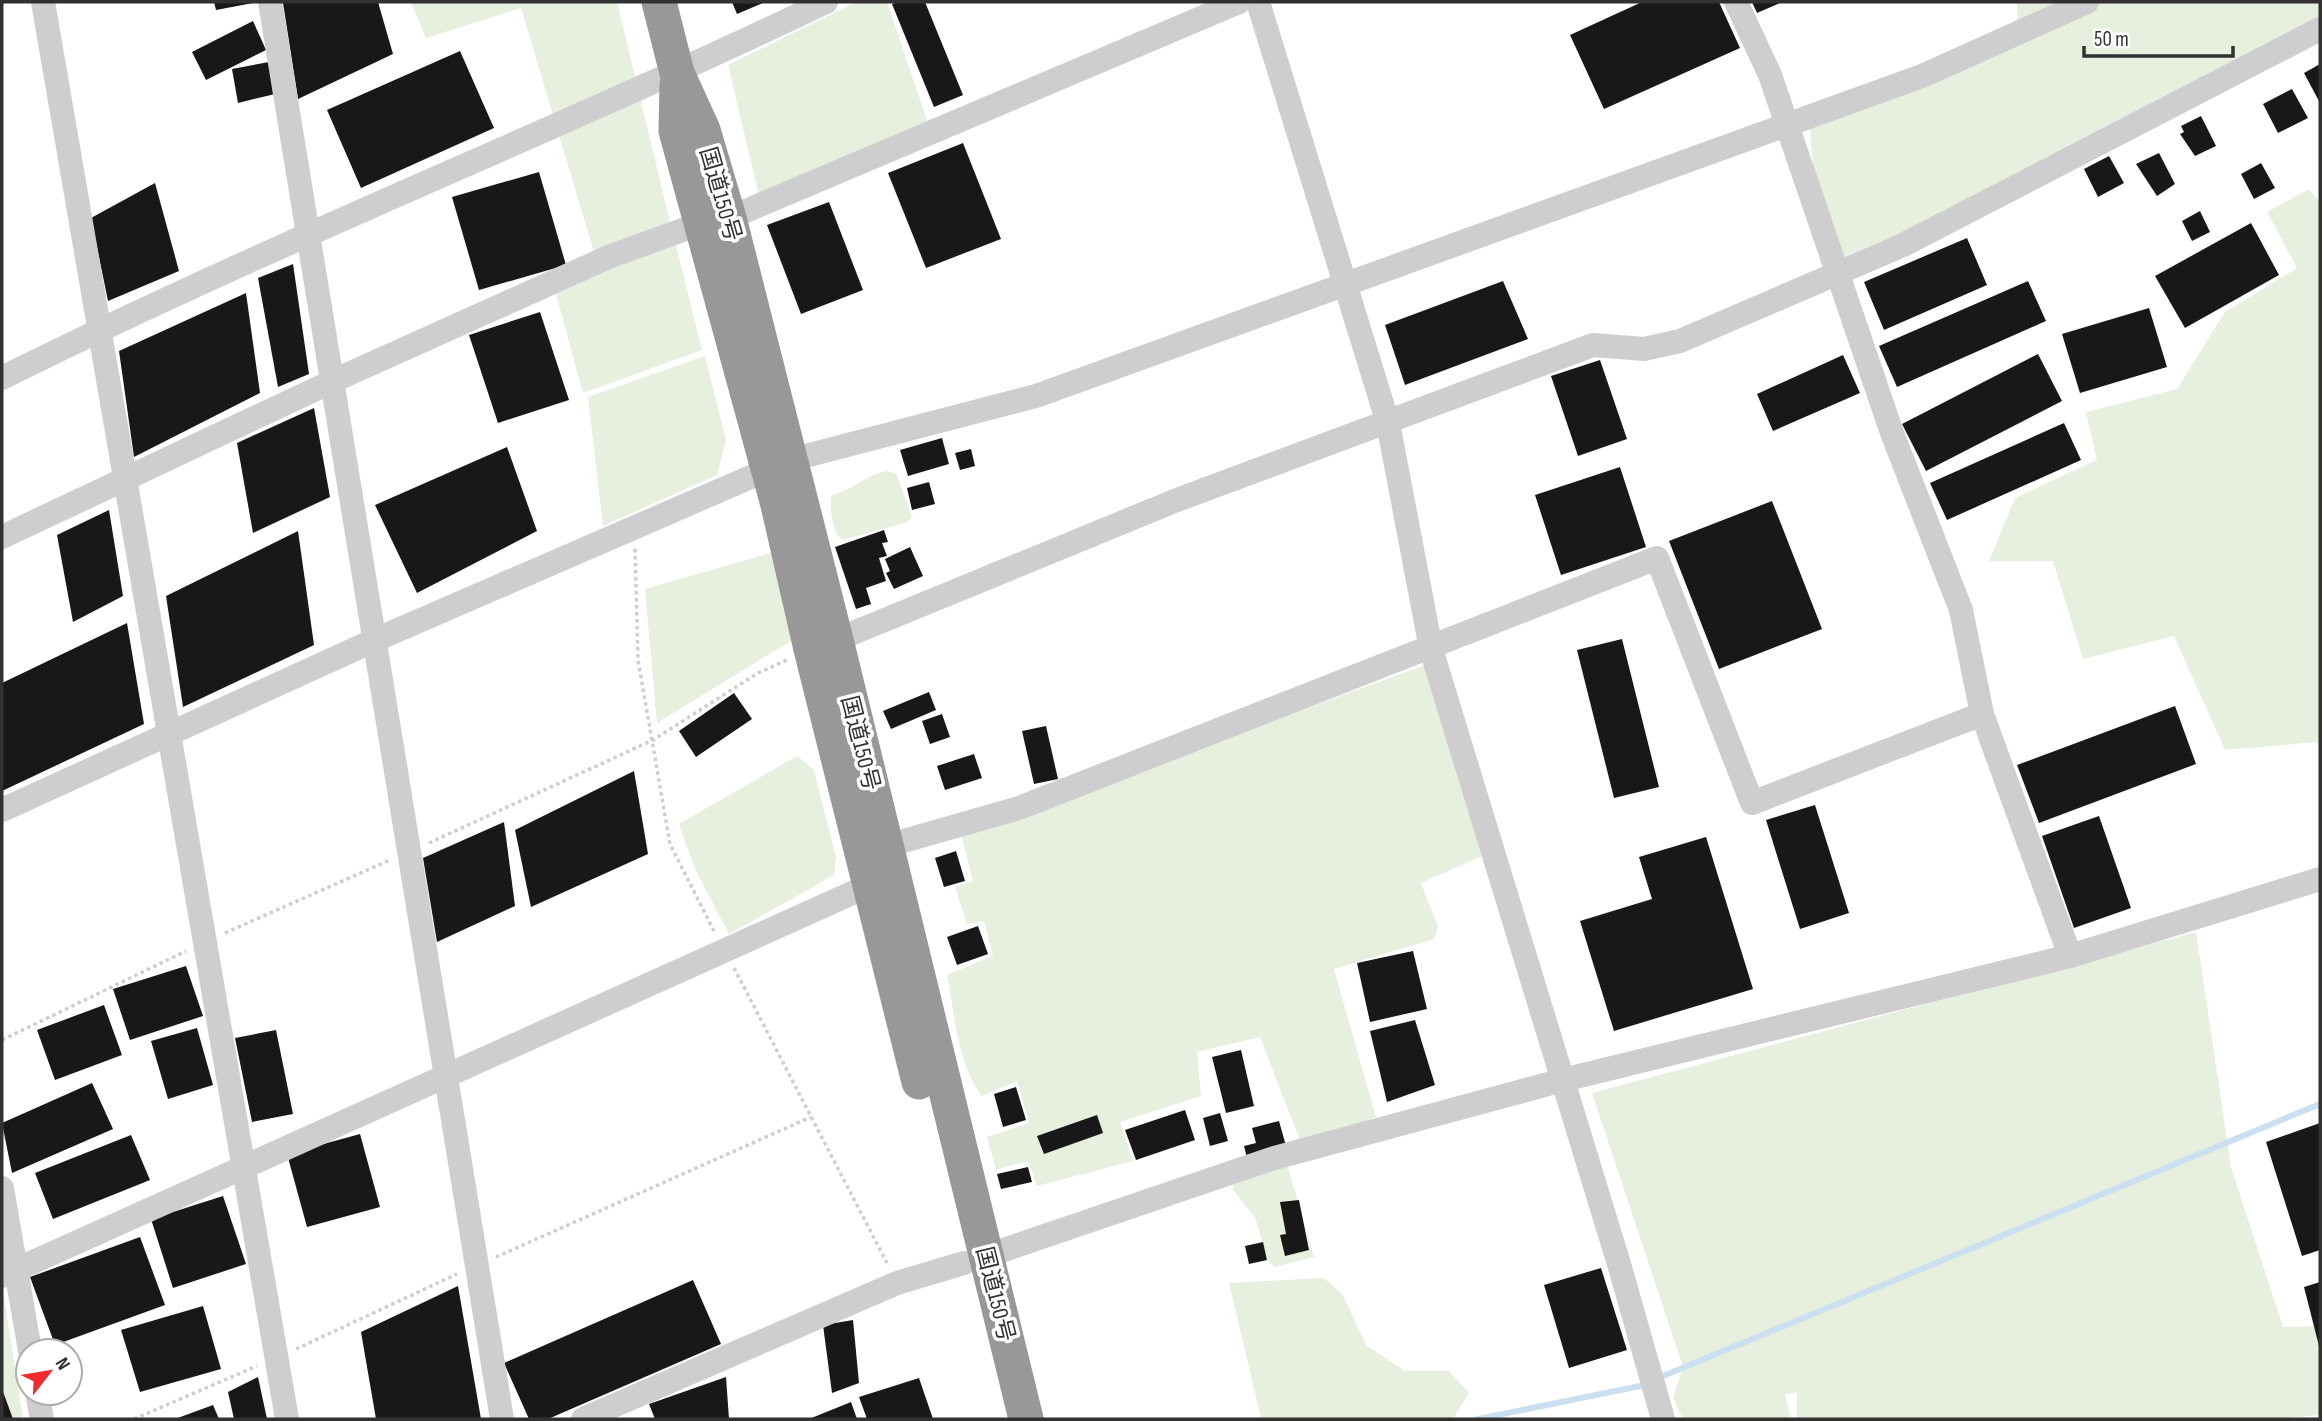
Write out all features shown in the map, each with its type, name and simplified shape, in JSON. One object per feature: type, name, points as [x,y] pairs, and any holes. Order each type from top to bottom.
[{"type":"highway","name":"国道150号","points":[[659,2],[677,73],[676,131],[715,221],[779,465],[870,885],[975,1260],[1026,1419]]},
{"type":"highway","name":"国道150号","points":[[779,465],[836,640],[886,846],[975,1260],[1001,1419]]},
{"type":"street","points":[[43,2],[287,1419]]},
{"type":"street","points":[[270,2],[448,1075],[502,1419]]},
{"type":"street","points":[[2,378],[99,329],[677,73],[827,2]]},
{"type":"street","points":[[2,537],[124,477],[611,256],[715,221],[1239,2]]},
{"type":"street","points":[[1258,2],[1388,423],[1431,649],[1663,1419]]},
{"type":"street","points":[[1736,2],[1770,75],[1892,433],[1961,610],[1982,714],[2070,956]]},
{"type":"street","points":[[2,810],[168,732],[375,640],[779,465],[1036,396],[1922,76],[2087,2]]},
{"type":"street","points":[[836,640],[1177,500],[1593,345],[1644,349],[1680,341],[1903,245],[2320,29]]},
{"type":"street","points":[[886,846],[1019,808],[1431,649],[1657,558],[1752,803],[1982,714]]},
{"type":"street","points":[[583,1419],[897,1283],[975,1260],[1271,1159],[1563,1080],[2070,956],[2320,880]]},
{"type":"street","points":[[9,1273],[870,885]]},
{"type":"street","points":[[2,1188],[9,1273],[26,1337]]},
{"type":"path","points":[[634,526],[638,660],[670,844],[897,1283]]},
{"type":"green space","points":[[411,2],[617,2],[670,222],[594,252],[521,8],[426,38]]},
{"type":"green space","points":[[856,2],[887,2],[929,126],[761,204],[728,65]]},
{"type":"green space","points":[[2017,2],[2320,2],[2320,29],[2022,183],[1821,266],[1809,117],[2018,33]]},
{"type":"green space","points":[[2309,189],[2320,202],[2320,746],[2316,742],[2225,750],[2174,636],[2083,659],[2053,561],[1989,561],[2015,498],[2097,460],[2086,412],[2177,389],[2225,312],[2297,268],[2267,212]]},
{"type":"green space","points":[[675,241],[702,350],[583,393],[556,294]]},
{"type":"green space","points":[[705,356],[726,440],[717,475],[603,526],[588,397]]},
{"type":"green space","points":[[887,471],[896,473],[912,516],[908,522],[842,540],[832,519],[832,495]]},
{"type":"green space","points":[[771,553],[796,638],[657,723],[645,589]]},
{"type":"green space","points":[[1425,665],[1482,856],[1421,883],[1438,927],[1434,939],[1334,969],[1376,1117],[1302,1146],[1260,1037],[1197,1052],[1201,1096],[1120,1122],[1133,1161],[1037,1186],[1028,1161],[996,1170],[987,1137],[1029,1123],[1017,1081],[982,1096],[967,1069],[958,1038],[947,975],[993,956],[984,921],[967,924],[955,887],[973,881],[961,835]]},
{"type":"green space","points":[[797,756],[814,770],[836,857],[834,875],[729,934],[695,869],[679,824]]},
{"type":"green space","points":[[2196,932],[2231,1167],[2283,1327],[2320,1326],[2320,1415],[2277,1419],[1797,1419],[1797,1392],[1785,1395],[1791,1419],[1683,1419],[1673,1398],[1683,1367],[1592,1093]]},
{"type":"green space","points":[[1287,1164],[1314,1257],[1275,1267],[1268,1261],[1255,1217],[1233,1190],[1234,1178]]},
{"type":"green space","points":[[1324,1278],[1343,1295],[1366,1345],[1405,1371],[1449,1371],[1469,1393],[1453,1419],[1258,1419],[1261,1418],[1229,1283]]},
{"type":"green space","points":[[2,1285],[14,1362],[14,1407],[21,1407],[23,1419],[2,1419]]},
{"type":"building","points":[[214,2],[253,2],[253,3],[216,10]]},
{"type":"building","points":[[378,2],[393,54],[298,99],[283,3]]},
{"type":"building","points":[[732,2],[765,2],[737,14]]},
{"type":"building","points":[[925,2],[963,95],[934,107],[892,4]]},
{"type":"building","points":[[1642,2],[1719,2],[1740,48],[1604,109],[1570,35]]},
{"type":"building","points":[[1752,2],[1782,2],[1757,13]]},
{"type":"building","points":[[253,21],[266,50],[206,80],[192,52]]},
{"type":"building","points":[[460,51],[494,128],[361,188],[327,110]]},
{"type":"building","points":[[269,62],[275,94],[238,103],[232,69]]},
{"type":"building","points":[[2320,64],[2320,103],[2304,73]]},
{"type":"building","points":[[2292,89],[2308,118],[2278,133],[2263,104]]},
{"type":"building","points":[[2201,116],[2216,146],[2195,156],[2180,134],[2184,132],[2181,126]]},
{"type":"building","points":[[963,143],[1001,239],[926,268],[888,173]]},
{"type":"building","points":[[2159,153],[2175,184],[2157,196],[2136,164]]},
{"type":"building","points":[[2109,156],[2124,183],[2098,197],[2084,169]]},
{"type":"building","points":[[2261,163],[2275,188],[2254,199],[2241,174]]},
{"type":"building","points":[[539,172],[566,265],[479,290],[452,197]]},
{"type":"building","points":[[155,183],[179,271],[108,301],[91,218]]},
{"type":"building","points":[[829,202],[863,290],[801,314],[767,225]]},
{"type":"building","points":[[2200,211],[2210,232],[2192,241],[2182,221]]},
{"type":"building","points":[[2251,223],[2279,275],[2185,328],[2155,276]]},
{"type":"building","points":[[1967,238],[1987,285],[1884,330],[1864,282]]},
{"type":"building","points":[[293,264],[309,374],[278,387],[258,278]]},
{"type":"building","points":[[1503,281],[1528,339],[1405,385],[1385,325]]},
{"type":"building","points":[[2028,281],[2046,321],[1897,387],[1879,346]]},
{"type":"building","points":[[246,293],[260,393],[134,457],[119,351]]},
{"type":"building","points":[[2149,308],[2167,367],[2080,393],[2062,334]]},
{"type":"building","points":[[540,312],[569,400],[498,423],[469,335]]},
{"type":"building","points":[[2038,354],[2062,401],[1926,471],[1902,424]]},
{"type":"building","points":[[1843,355],[1860,393],[1773,431],[1757,394]]},
{"type":"building","points":[[1600,360],[1627,439],[1578,456],[1551,376]]},
{"type":"building","points":[[314,408],[330,497],[253,533],[237,443]]},
{"type":"building","points":[[2064,423],[2081,460],[1947,520],[1930,483]]},
{"type":"building","points":[[942,438],[949,464],[908,476],[900,450]]},
{"type":"building","points":[[507,447],[537,531],[417,593],[375,505]]},
{"type":"building","points":[[971,449],[975,466],[960,470],[955,453]]},
{"type":"building","points":[[1620,467],[1646,547],[1561,575],[1535,495]]},
{"type":"building","points":[[929,482],[935,504],[912,510],[907,488]]},
{"type":"building","points":[[1772,501],[1822,629],[1719,669],[1669,541]]},
{"type":"building","points":[[109,510],[123,596],[73,622],[57,535]]},
{"type":"building","points":[[884,530],[888,542],[882,543],[887,556],[879,558],[886,581],[866,588],[871,604],[856,609],[835,547]]},
{"type":"building","points":[[298,531],[314,645],[183,707],[166,596]]},
{"type":"building","points":[[910,547],[923,576],[894,589],[886,573],[890,571],[885,559]]},
{"type":"building","points":[[127,623],[144,724],[2,791],[2,683]]},
{"type":"building","points":[[1622,639],[1659,787],[1614,798],[1577,650]]},
{"type":"building","points":[[929,692],[936,710],[891,729],[883,711]]},
{"type":"building","points":[[734,693],[752,719],[696,757],[679,731]]},
{"type":"building","points":[[2175,706],[2196,764],[2039,823],[2017,765]]},
{"type":"building","points":[[942,714],[950,737],[930,744],[922,721]]},
{"type":"building","points":[[1046,726],[1058,779],[1034,784],[1022,731]]},
{"type":"building","points":[[974,754],[982,778],[945,790],[937,766]]},
{"type":"building","points":[[634,771],[648,854],[531,907],[515,830]]},
{"type":"building","points":[[1815,805],[1849,913],[1800,929],[1766,820]]},
{"type":"building","points":[[2099,816],[2131,908],[2074,928],[2042,836]]},
{"type":"building","points":[[504,822],[515,906],[437,942],[423,858]]},
{"type":"building","points":[[1706,837],[1753,989],[1614,1031],[1580,921],[1652,899],[1639,857]]},
{"type":"building","points":[[956,851],[965,881],[944,887],[935,858]]},
{"type":"building","points":[[978,926],[988,954],[957,965],[947,937]]},
{"type":"building","points":[[1413,951],[1427,1009],[1370,1022],[1357,963]]},
{"type":"building","points":[[186,966],[203,1016],[130,1040],[113,989]]},
{"type":"building","points":[[104,1005],[122,1055],[55,1080],[37,1030]]},
{"type":"building","points":[[1415,1020],[1435,1085],[1387,1102],[1370,1031]]},
{"type":"building","points":[[197,1028],[213,1085],[168,1099],[151,1041]]},
{"type":"building","points":[[276,1030],[293,1114],[252,1122],[235,1038]]},
{"type":"building","points":[[1241,1050],[1254,1106],[1226,1113],[1212,1057]]},
{"type":"building","points":[[92,1083],[113,1129],[12,1173],[2,1123]]},
{"type":"building","points":[[1016,1087],[1026,1120],[1003,1127],[994,1094]]},
{"type":"building","points":[[1185,1110],[1195,1140],[1136,1160],[1125,1130]]},
{"type":"building","points":[[1220,1113],[1228,1141],[1210,1146],[1203,1118]]},
{"type":"building","points":[[1097,1115],[1103,1133],[1044,1154],[1037,1136]]},
{"type":"building","points":[[1279,1121],[1286,1146],[1247,1158],[1244,1146],[1256,1143],[1252,1128]]},
{"type":"building","points":[[2320,1123],[2320,1250],[2302,1256],[2266,1142]]},
{"type":"building","points":[[360,1134],[380,1207],[307,1227],[287,1154]]},
{"type":"building","points":[[131,1135],[150,1180],[53,1219],[35,1173]]},
{"type":"building","points":[[1028,1167],[1032,1182],[1001,1189],[997,1174]]},
{"type":"building","points":[[223,1196],[246,1264],[173,1288],[151,1219]]},
{"type":"building","points":[[1299,1200],[1309,1250],[1285,1256],[1280,1235],[1286,1234],[1280,1202]]},
{"type":"building","points":[[140,1237],[165,1305],[77,1337],[52,1337],[30,1277]]},
{"type":"building","points":[[1263,1242],[1267,1260],[1249,1264],[1245,1246]]},
{"type":"building","points":[[1601,1268],[1627,1350],[1569,1368],[1544,1285]]},
{"type":"building","points":[[693,1280],[721,1344],[548,1419],[529,1419],[504,1363]]},
{"type":"building","points":[[2320,1282],[2320,1346],[2319,1346],[2304,1287]]},
{"type":"building","points":[[458,1286],[481,1419],[376,1419],[361,1332]]},
{"type":"building","points":[[203,1306],[221,1369],[140,1392],[121,1330]]},
{"type":"building","points":[[853,1320],[859,1383],[832,1393],[823,1325]]},
{"type":"building","points":[[258,1377],[267,1419],[234,1419],[228,1392]]},
{"type":"building","points":[[726,1377],[729,1419],[655,1419],[649,1404]]},
{"type":"building","points":[[919,1378],[933,1419],[867,1419],[859,1397]]},
{"type":"building","points":[[2,1389],[13,1419],[2,1419]]},
{"type":"building","points":[[851,1402],[857,1419],[809,1419]]},
{"type":"building","points":[[213,1405],[219,1419],[175,1419]]},
{"type":"waterway","points":[[1663,1376],[2320,1104]]},
{"type":"waterway","points":[[1478,1419],[1640,1386]]}]
